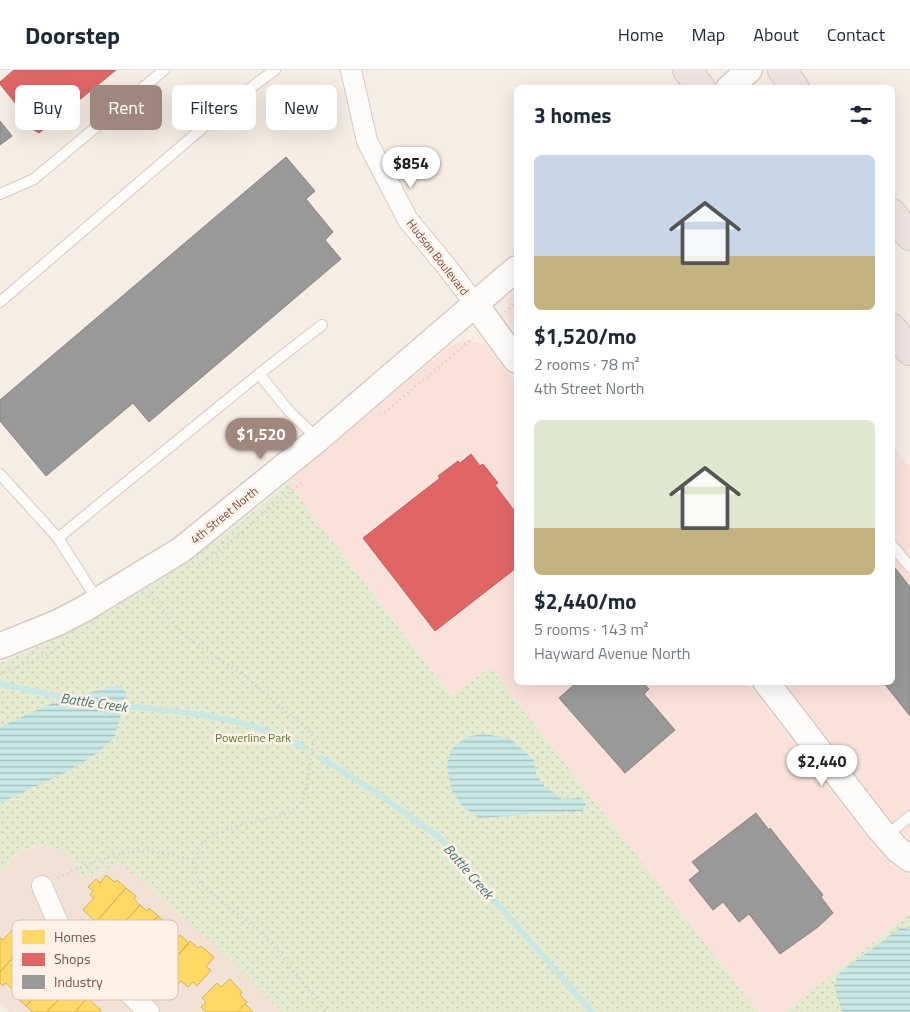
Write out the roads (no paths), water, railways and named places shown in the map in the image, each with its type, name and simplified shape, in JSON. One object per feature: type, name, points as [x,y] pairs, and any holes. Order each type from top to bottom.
[{"type":"highway","points":[[687,70],[699,85]]},
{"type":"highway","points":[[782,70],[793,85]]},
{"type":"highway","points":[[895,217],[910,236]]},
{"type":"highway","points":[[895,332],[910,351]]},
{"type":"street","name":"Hudson Boulevard","points":[[351,70],[367,141],[408,220],[475,304]]},
{"type":"street","points":[[732,85],[749,70]]},
{"type":"street","name":"4th Street North","points":[[0,646],[57,623],[98,601],[181,550],[318,439],[514,271]]},
{"type":"street","points":[[475,304],[514,357]]},
{"type":"street","points":[[768,685],[886,836],[910,859]]},
{"type":"street","points":[[42,886],[57,920]]},
{"type":"street","points":[[136,1000],[149,1012]]},
{"type":"lane","points":[[0,194],[34,179],[164,70]]},
{"type":"lane","points":[[0,302],[242,94],[275,70]]},
{"type":"lane","points":[[58,538],[258,374],[322,325]]},
{"type":"lane","points":[[258,374],[289,411],[318,439]]},
{"type":"lane","points":[[0,474],[58,538],[98,601]]},
{"type":"lane","points":[[895,549],[910,567]]},
{"type":"lane","points":[[886,836],[910,816]]},
{"type":"water","points":[[121,686],[127,693],[114,738],[100,751],[69,771],[0,803],[0,727],[48,705],[110,687]]},
{"type":"water","points":[[484,734],[511,739],[534,760],[536,774],[545,787],[562,799],[582,798],[586,804],[583,811],[479,818],[462,806],[451,789],[447,765],[451,750],[466,737]]},
{"type":"water","points":[[902,927],[910,930],[910,1012],[842,1012],[834,985],[840,972]]},
{"type":"waterway","name":"Battle Creek","points":[[0,684],[75,700]]},
{"type":"waterway","name":"Battle Creek","points":[[117,705],[188,713],[237,722],[282,737],[303,747]]},
{"type":"waterway","name":"Battle Creek","points":[[321,758],[380,795],[439,837],[592,1012]]},
{"type":"park label","name":"Powerline Park","points":[[253,737]]}]
